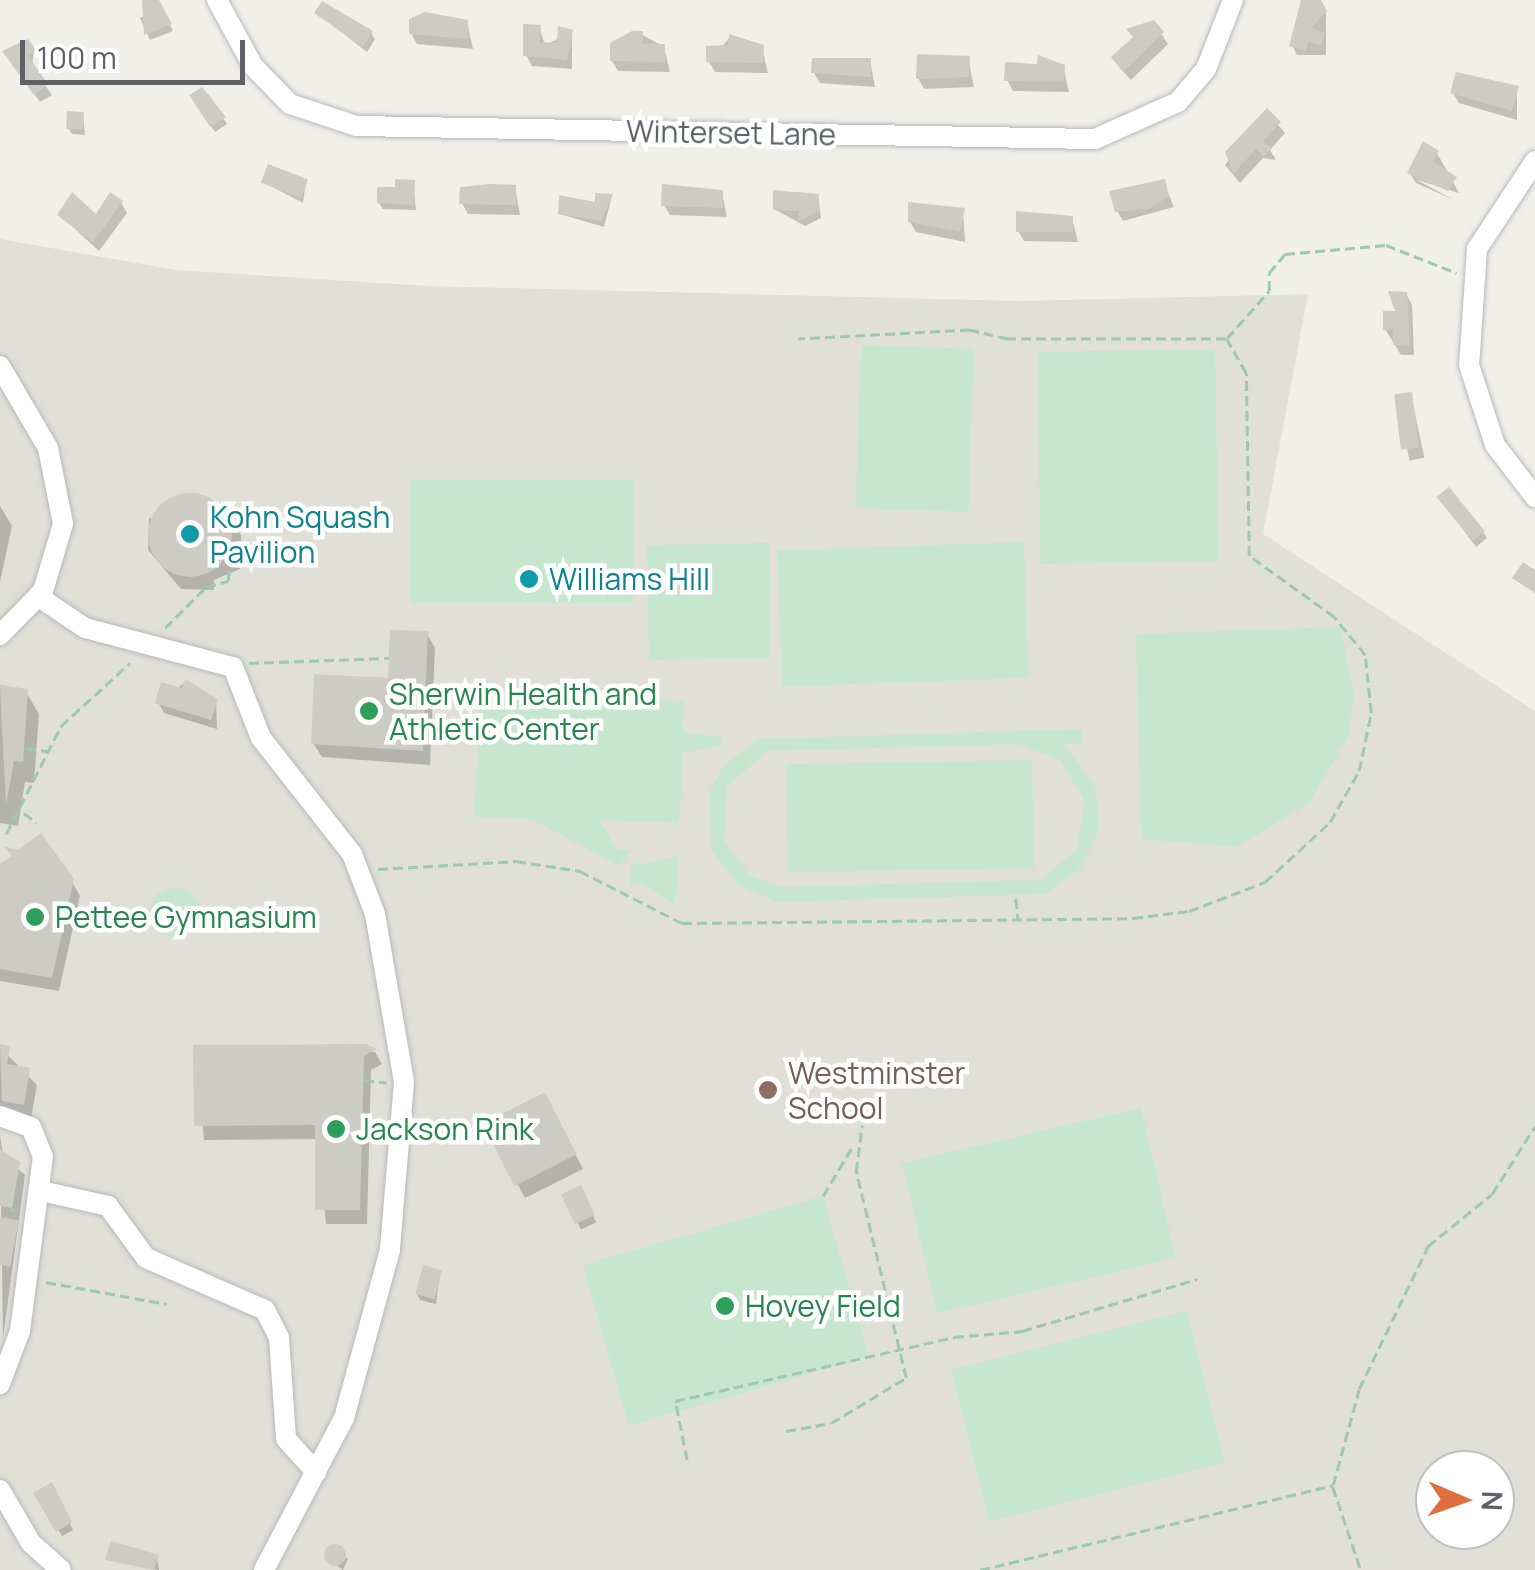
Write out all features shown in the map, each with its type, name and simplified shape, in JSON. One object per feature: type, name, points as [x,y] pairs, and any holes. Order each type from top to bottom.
[{"type":"street","name":"Winterset Lane","points":[[216,0],[253,66],[290,104],[356,126],[1095,139],[1178,102],[1206,69],[1234,0]]},
{"type":"street","points":[[1535,162],[1477,248],[1469,365],[1484,422],[1535,496]]},
{"type":"street","points":[[0,366],[34,416],[62,492],[61,542],[39,598],[0,635]]},
{"type":"street","points":[[39,598],[80,626],[233,667],[271,755],[363,873],[404,1082],[390,1250],[344,1418],[264,1570]]},
{"type":"street","points":[[0,1116],[39,1137],[41,1191],[29,1279],[0,1384]]},
{"type":"street","points":[[41,1191],[108,1206],[142,1255],[266,1310],[279,1338],[286,1439],[316,1472]]},
{"type":"street","points":[[0,1490],[18,1526],[61,1570]]},
{"type":"path","points":[[1226,339],[1269,291],[1269,274],[1285,254],[1386,245],[1425,266],[1474,274]]},
{"type":"path","points":[[798,339],[970,330],[1050,340],[1143,332],[1226,339]]},
{"type":"path","points":[[363,873],[516,860],[580,871],[682,923],[1018,921],[1189,911],[1265,882],[1330,822],[1359,771],[1371,712],[1364,655],[1334,616],[1249,556],[1246,373],[1226,339]]},
{"type":"path","points":[[145,646],[206,588],[228,580],[230,560]]},
{"type":"path","points":[[233,667],[388,658]]},
{"type":"path","points":[[6,834],[23,812],[70,714],[130,664]]},
{"type":"path","points":[[26,748],[49,751]]},
{"type":"path","points":[[23,812],[37,823]]},
{"type":"path","points":[[1016,899],[1018,921]]},
{"type":"path","points":[[364,1080],[404,1082]]},
{"type":"path","points":[[823,1196],[862,1125]]},
{"type":"path","points":[[1360,1570],[1333,1485],[1359,1389],[1428,1246],[1492,1194],[1535,1126]]},
{"type":"path","points":[[786,1431],[832,1423],[906,1378],[852,1148]]},
{"type":"path","points":[[29,1279],[167,1304]]},
{"type":"path","points":[[687,1460],[675,1401],[901,1352],[1022,1332],[1197,1279]]},
{"type":"path","points":[[980,1570],[1333,1485]]},
{"type":"shaded area","name":"Westminster School","points":[[0,239],[176,270],[427,286],[1020,301],[1308,294],[1263,534],[1535,711],[1535,1570],[0,1570]]},
{"type":"green space","points":[[861,345],[974,349],[968,512],[855,508]]},
{"type":"green space","points":[[1215,349],[1219,561],[1041,564],[1037,352]]},
{"type":"green space","points":[[410,480],[633,480],[633,603],[410,603]]},
{"type":"green space","points":[[1024,542],[1029,678],[782,687],[777,551]]},
{"type":"green space","points":[[769,543],[771,658],[649,660],[647,545]]},
{"type":"green space","points":[[1340,627],[1354,694],[1349,735],[1309,803],[1237,847],[1141,839],[1136,634]]},
{"type":"green space","points":[[481,695],[684,701],[683,732],[721,737],[721,745],[683,753],[679,823],[600,820],[616,849],[632,850],[619,866],[532,819],[474,817]]},
{"type":"green space","points":[[1083,729],[1083,743],[1064,744],[1095,785],[1099,829],[1081,868],[1045,894],[777,902],[737,884],[711,849],[710,791],[724,765],[759,739]],"holes":[[[1017,744],[1060,760],[1085,801],[1077,849],[1041,880],[780,887],[749,875],[724,840],[727,786],[768,751]]]},
{"type":"green space","points":[[1032,760],[1034,868],[788,872],[786,764]]},
{"type":"green space","points":[[679,856],[675,905],[643,883],[630,885],[631,866]]},
{"type":"green space","points":[[175,887],[192,895],[200,912],[192,929],[175,937],[158,929],[150,912],[158,895]]},
{"type":"green space","points":[[1141,1108],[1176,1258],[937,1313],[902,1163]]},
{"type":"green space","name":"Hovey Field","points":[[823,1196],[869,1357],[629,1425],[583,1265]]},
{"type":"green space","points":[[1187,1311],[1225,1462],[989,1521],[951,1370]]},
{"type":"building","points":[[142,0],[159,0],[172,24],[144,35]]},
{"type":"building","points":[[1301,0],[1321,0],[1327,11],[1311,28],[1325,33],[1321,46],[1309,41],[1305,51],[1289,46]]},
{"type":"building","points":[[322,1],[373,31],[363,47],[314,13]]},
{"type":"building","points":[[425,12],[468,20],[468,39],[409,34],[409,19]]},
{"type":"building","points":[[1154,20],[1164,32],[1123,72],[1111,57],[1133,37],[1126,29]]},
{"type":"building","points":[[523,24],[541,25],[540,42],[557,43],[558,26],[573,30],[567,60],[523,56]]},
{"type":"building","points":[[632,31],[643,31],[643,44],[665,44],[665,62],[610,61],[610,43]]},
{"type":"building","points":[[729,34],[764,45],[763,63],[706,62],[706,46],[728,45]]},
{"type":"building","points":[[28,39],[36,50],[28,56],[48,84],[34,95],[2,51]]},
{"type":"building","points":[[917,54],[970,56],[969,77],[916,79]]},
{"type":"building","points":[[1038,55],[1065,65],[1064,82],[1004,81],[1005,62],[1037,64]]},
{"type":"building","points":[[812,58],[871,58],[871,77],[811,73]]},
{"type":"building","points":[[1456,72],[1519,86],[1512,111],[1450,93]]},
{"type":"building","points":[[202,87],[226,117],[210,127],[189,95]]},
{"type":"building","points":[[1267,108],[1281,122],[1263,141],[1272,148],[1264,157],[1256,149],[1233,174],[1225,152]]},
{"type":"building","points":[[67,111],[84,112],[83,130],[66,129]]},
{"type":"building","points":[[1423,141],[1439,151],[1433,162],[1457,177],[1448,191],[1407,173]]},
{"type":"building","points":[[268,164],[308,179],[301,198],[261,183]]},
{"type":"building","points":[[395,179],[415,180],[414,205],[377,203],[377,187],[395,187]]},
{"type":"building","points":[[1165,179],[1169,196],[1149,209],[1115,212],[1109,191]]},
{"type":"building","points":[[662,184],[723,190],[723,208],[661,206]]},
{"type":"building","points":[[516,185],[516,205],[459,204],[460,187]]},
{"type":"building","points":[[773,190],[819,194],[819,211],[799,221],[799,211],[773,210]]},
{"type":"building","points":[[72,192],[96,214],[110,192],[123,201],[93,242],[57,215]]},
{"type":"building","points":[[595,193],[613,194],[601,221],[558,214],[559,195],[595,202]]},
{"type":"building","points":[[908,202],[965,208],[960,232],[908,222]]},
{"type":"building","points":[[1016,211],[1073,216],[1073,232],[1016,232]]},
{"type":"building","points":[[1388,291],[1407,292],[1410,346],[1393,345],[1393,330],[1383,330],[1383,311],[1395,311]]},
{"type":"building","points":[[1412,392],[1419,448],[1401,450],[1394,394]]},
{"type":"building","points":[[1449,487],[1485,531],[1472,541],[1437,497]]},
{"type":"building","name":"Kohn Squash Pavilion","points":[[190,493],[206,496],[220,505],[229,519],[229,551],[220,565],[206,574],[190,577],[174,574],[160,565],[151,551],[148,535],[151,519],[160,505],[174,496]]},
{"type":"building","points":[[1523,562],[1535,570],[1535,593],[1512,578]]},
{"type":"building","name":"Sherwin Health and Athletic Center","points":[[390,630],[428,631],[423,751],[311,744],[314,674],[388,678]]},
{"type":"building","points":[[185,679],[218,699],[211,720],[155,703],[161,682],[182,688]]},
{"type":"building","points":[[0,685],[28,689],[23,762],[14,761],[6,805]]},
{"type":"building","name":"Pettee Gymnasium","points":[[41,833],[74,879],[52,978],[0,969],[0,864],[12,856],[4,846],[18,850]]},
{"type":"building","points":[[0,1044],[10,1046],[7,1064],[30,1068],[24,1105],[2,1101]]},
{"type":"building","name":"Jackson Rink","points":[[367,1044],[376,1049],[364,1056],[360,1210],[315,1210],[315,1125],[194,1126],[193,1045]]},
{"type":"building","points":[[545,1092],[577,1154],[514,1186],[483,1124]]},
{"type":"building","points":[[0,1150],[20,1162],[12,1208],[0,1206]]},
{"type":"building","points":[[581,1185],[595,1215],[575,1224],[561,1194]]},
{"type":"building","points":[[0,1217],[19,1220],[10,1267],[0,1265]]},
{"type":"building","points":[[423,1265],[442,1270],[435,1299],[415,1294]]},
{"type":"building","points":[[52,1482],[72,1522],[56,1532],[33,1493]]},
{"type":"building","points":[[111,1541],[159,1555],[154,1570],[105,1560]]},
{"type":"building","points":[[335,1544],[343,1547],[343,1563],[335,1566],[327,1563],[324,1555],[327,1547]]},
{"type":"place","name":"Kohn Squash Pavilion","points":[[190,534]]},
{"type":"place","name":"Williams Hill","points":[[529,579]]},
{"type":"place","name":"Sherwin Health and Athletic Center","points":[[369,711]]},
{"type":"place","name":"Pettee Gymnasium","points":[[35,917]]},
{"type":"place","name":"Westminster School","points":[[768,1090]]},
{"type":"place","name":"Jackson Rink","points":[[336,1129]]},
{"type":"place","name":"Hovey Field","points":[[725,1306]]}]
